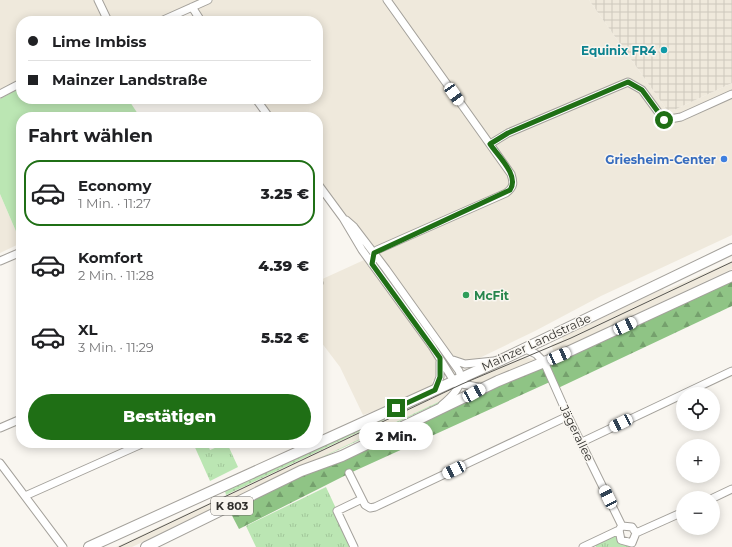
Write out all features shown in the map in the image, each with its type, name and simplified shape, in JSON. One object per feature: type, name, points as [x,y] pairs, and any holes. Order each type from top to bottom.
[{"type":"main road","name":"Mainzer Landstraße","points":[[323,441],[458,380],[732,249]]},
{"type":"main road","name":"Mainzer Landstraße","points":[[146,547],[234,506],[264,489],[342,456],[483,388],[544,362],[732,276]]},
{"type":"main road","name":"Mainzer Landstraße","points":[[89,547],[307,448]]},
{"type":"street","points":[[98,0],[106,16]]},
{"type":"street","points":[[172,16],[208,0]]},
{"type":"street","points":[[374,253],[510,190],[514,182],[511,174],[387,0]]},
{"type":"street","points":[[192,7],[198,16]]},
{"type":"street","points":[[490,144],[508,133],[628,82],[642,90],[664,120],[681,117],[732,94]]},
{"type":"street","points":[[0,94],[16,86]]},
{"type":"street","points":[[323,191],[343,218],[372,264],[440,358],[458,380],[473,387],[483,388]]},
{"type":"street","points":[[343,218],[354,228],[385,267],[453,360],[458,380],[453,395],[432,413]]},
{"type":"street","points":[[384,248],[382,257],[385,267]]},
{"type":"street","points":[[372,264],[374,253]]},
{"type":"street","points":[[0,261],[16,254]]},
{"type":"street","name":"Jägerallee","points":[[524,348],[536,354],[544,362],[568,416],[582,442],[620,528],[621,540],[633,545],[636,533]]},
{"type":"street","points":[[435,390],[440,377],[440,358]]},
{"type":"street","points":[[453,360],[465,364],[500,360]]},
{"type":"street","points":[[582,442],[732,371]]},
{"type":"street","points":[[349,473],[365,505],[370,508],[375,507],[568,416]]},
{"type":"street","points":[[0,428],[16,421]]},
{"type":"street","points":[[25,496],[133,448]]},
{"type":"street","points":[[0,463],[63,547]]},
{"type":"street","points":[[720,495],[732,489]]},
{"type":"street","points":[[354,547],[337,511],[362,499]]},
{"type":"street","points":[[583,547],[620,528],[632,527],[636,533],[676,515]]},
{"type":"shaded area","points":[[0,0],[589,0],[667,110],[674,110],[732,83],[732,235],[601,296],[535,331],[432,381],[435,390],[363,415],[340,367],[323,345],[323,279],[375,255],[323,186],[323,112],[267,112],[262,104],[323,104],[323,16],[196,16],[192,11],[181,16],[16,16],[16,90],[0,99]]},
{"type":"shaded area","points":[[589,0],[732,0],[732,83],[674,110],[667,110]]},
{"type":"shaded area","points":[[0,194],[16,231],[16,245],[0,253]]},
{"type":"shaded area","points":[[732,261],[732,269],[606,328],[607,331],[568,349],[566,346],[554,352],[551,345],[563,340],[562,337],[663,289],[664,291]]},
{"type":"shaded area","points":[[525,357],[536,360],[481,383],[473,384],[466,381]]},
{"type":"shaded area","points":[[449,388],[454,389],[449,397],[229,501],[226,495]]},
{"type":"shaded area","points":[[222,497],[225,503],[132,547],[116,547]]},
{"type":"green space","points":[[16,90],[16,104],[131,104],[137,112],[16,112],[16,231],[0,194],[0,99]]},
{"type":"green space","points":[[732,276],[732,306],[556,389],[552,381],[350,473],[239,529],[228,508]]},
{"type":"green space","points":[[451,388],[226,495],[225,491],[319,448],[323,448],[323,446]]},
{"type":"green space","points":[[449,397],[441,402],[233,499]]},
{"type":"green space","points":[[195,448],[209,448],[210,450],[215,448],[229,448],[238,467],[210,481]]},
{"type":"green space","points":[[326,487],[354,547],[256,547],[246,526]]},
{"type":"green space","points":[[618,532],[632,547],[596,547],[594,543]]},
{"type":"tram line","points":[[119,547],[462,384],[571,338],[732,262]]},
{"type":"place","name":"Equinix FR4","points":[[664,50]]},
{"type":"place","name":"Griesheim-Center","points":[[724,159]]},
{"type":"place","name":"McFit","points":[[466,295]]},
{"type":"route","points":[[396,408],[435,390],[440,377],[440,358],[372,264],[374,253],[377,250],[386,248],[510,190],[514,182],[511,174],[490,144],[508,133],[620,84],[628,82],[642,90],[664,120]]}]
